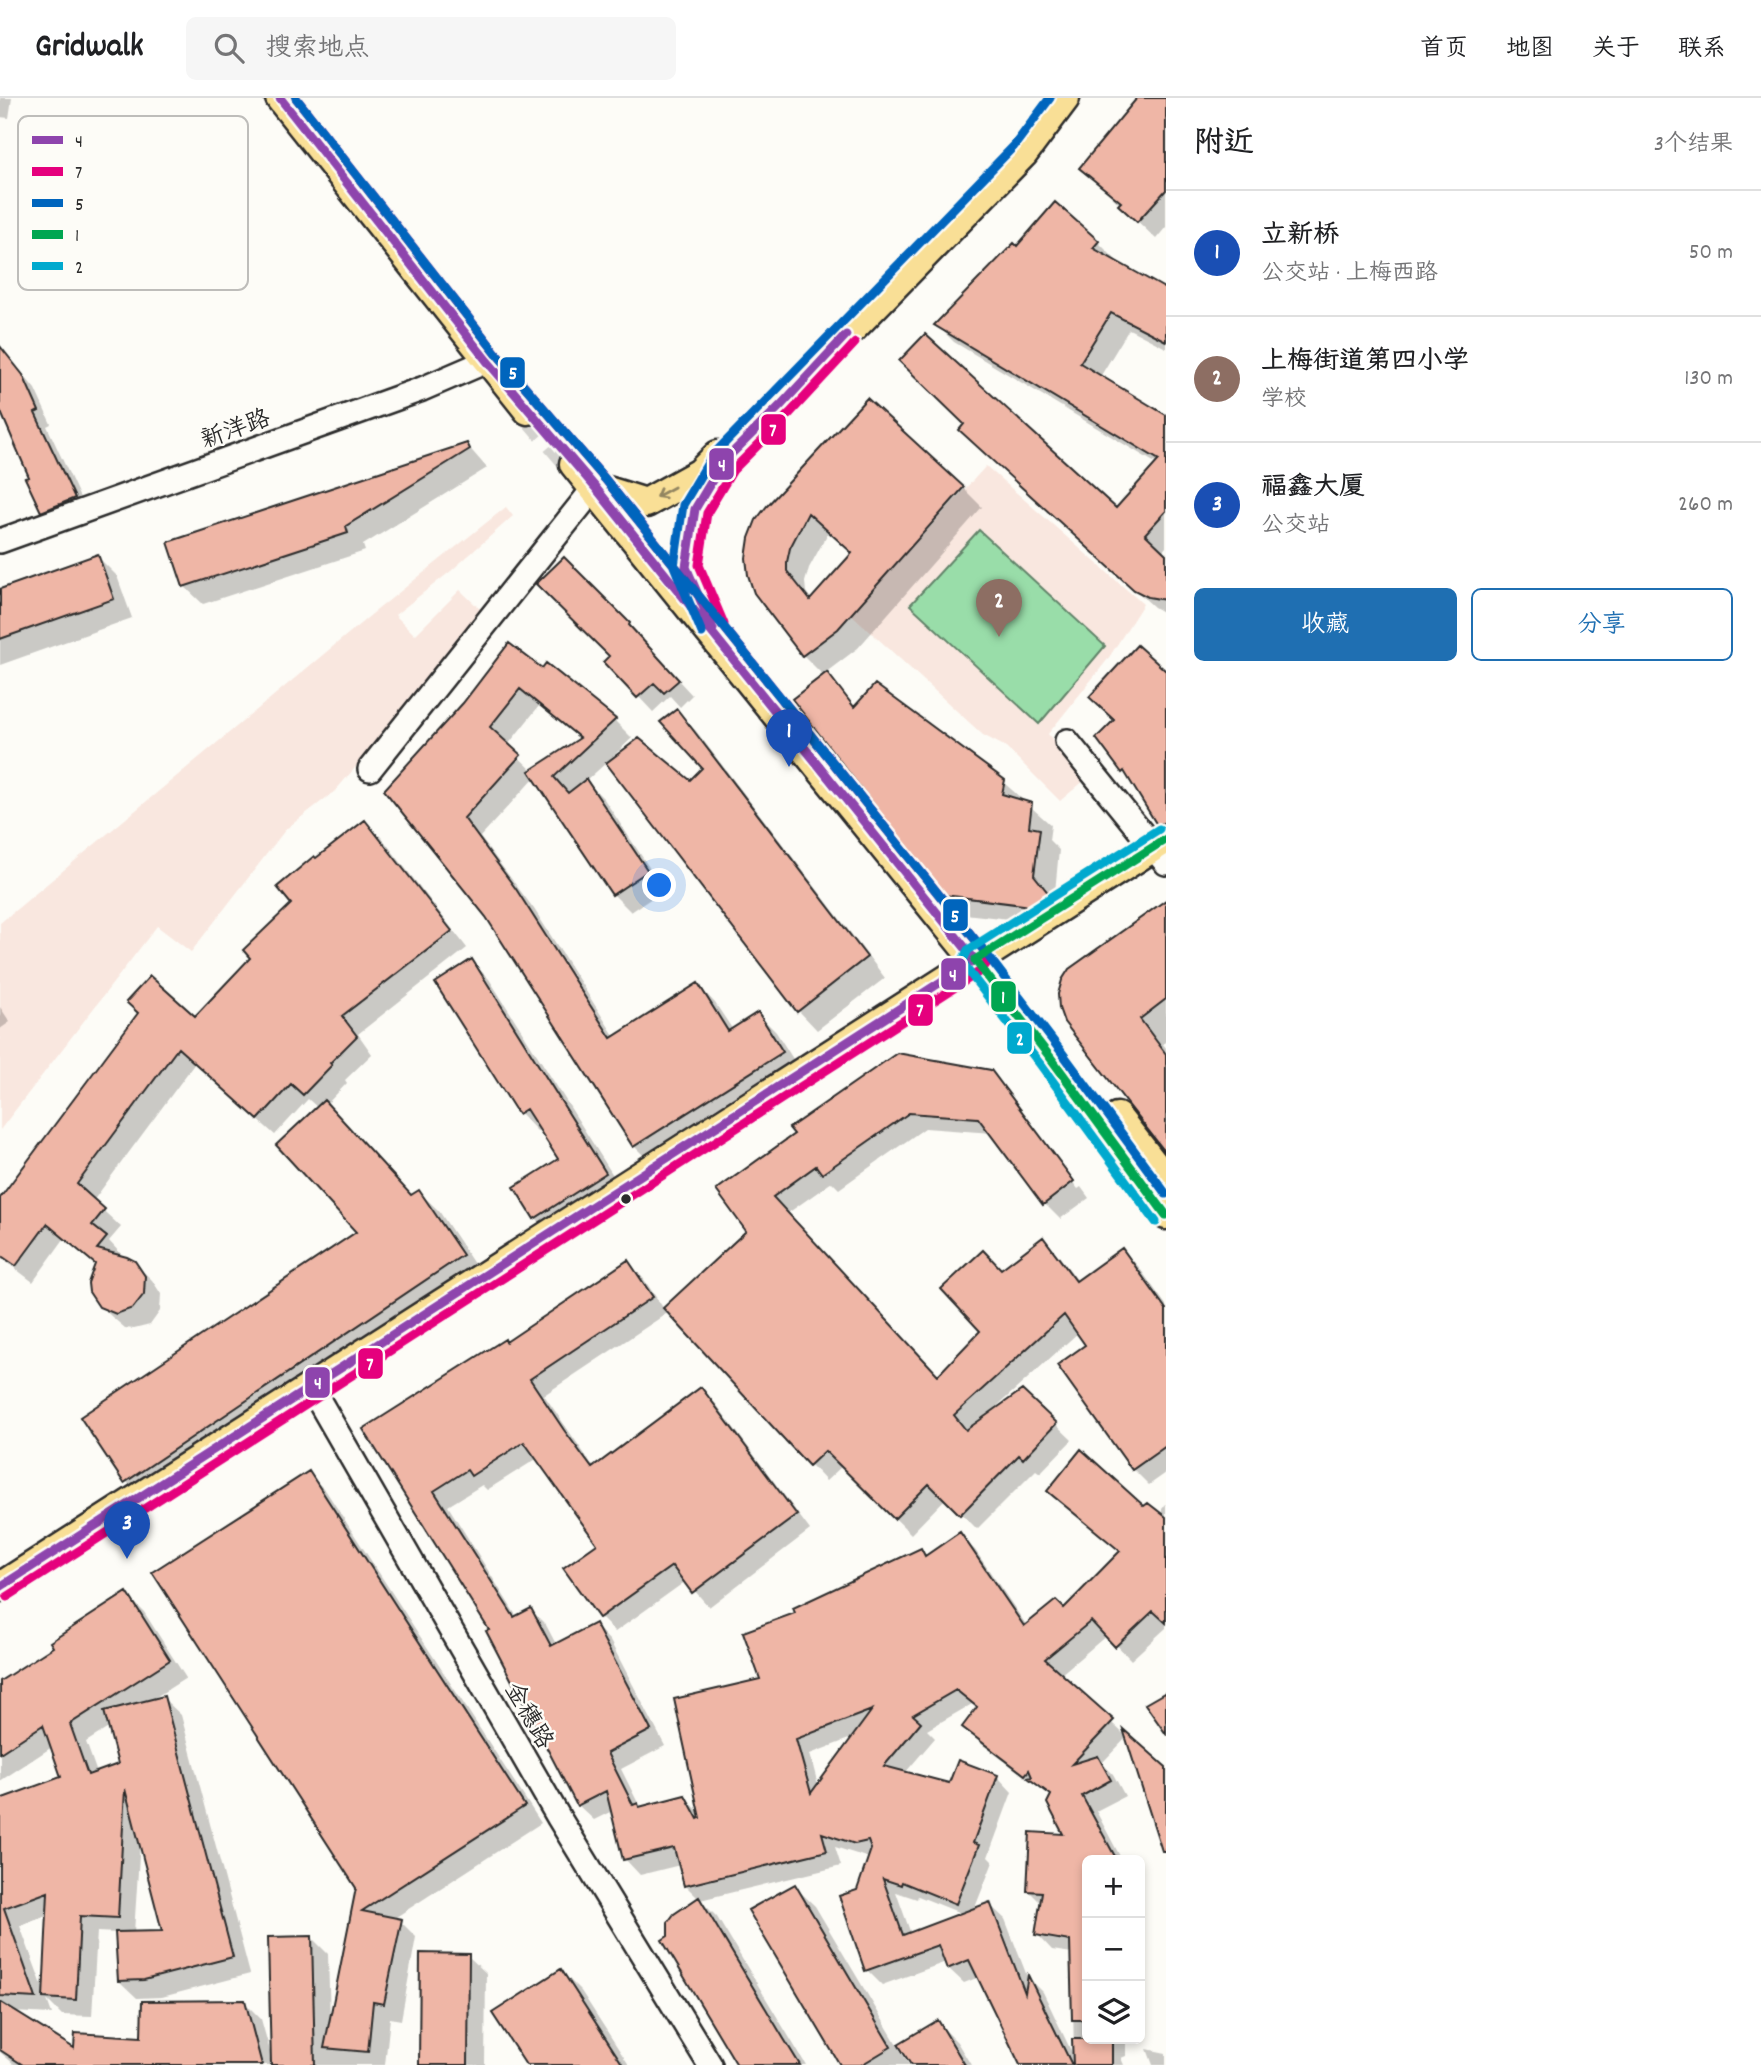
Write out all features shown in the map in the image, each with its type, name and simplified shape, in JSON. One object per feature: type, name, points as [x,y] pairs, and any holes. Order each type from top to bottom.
[{"type":"main road","points":[[280,98],[528,410]]},
{"type":"main road","points":[[720,644],[686,567],[695,509],[723,462],[1023,153],[1065,98]]},
{"type":"main road","points":[[594,487],[646,503],[700,473],[846,335]]},
{"type":"main road","points":[[574,464],[720,644],[983,955],[1166,1180]]},
{"type":"main road","points":[[0,1587],[983,955],[1161,850]]},
{"type":"main road","points":[[983,955],[1050,1057],[1166,1215]]},
{"type":"street","name":"新洋路","points":[[0,541],[422,388],[487,361]]},
{"type":"street","points":[[370,769],[594,487]]},
{"type":"street","points":[[1067,741],[1161,850]]},
{"type":"street","name":"金穗路","points":[[311,1387],[559,1818],[710,2065]]},
{"type":"shaded area","points":[[986,466],[1143,604],[1108,659],[1048,734],[1085,780],[1060,801],[1006,747],[983,735],[851,614]]},
{"type":"shaded area","points":[[506,507],[513,516],[451,571],[395,615],[415,635],[460,590],[481,610],[412,702],[335,791],[286,829],[191,952],[157,926],[0,1130],[0,923],[372,614]]},
{"type":"green space","points":[[979,530],[1105,646],[1039,724],[910,605]]},
{"type":"building","points":[[1137,98],[1166,98],[1166,190],[1137,222],[1118,205],[1121,202],[1079,168]]},
{"type":"building","points":[[1055,202],[1099,241],[1093,248],[1166,289],[1166,341],[1111,313],[1080,363],[1166,415],[1166,511],[1145,534],[1166,554],[1166,600],[1148,597],[1134,590],[959,430],[964,424],[899,361],[925,334],[1116,508],[1159,460],[934,325],[1014,243],[1017,246]]},
{"type":"building","points":[[0,346],[23,375],[39,411],[35,413],[75,498],[41,512],[25,478],[29,477],[0,410]]},
{"type":"building","points":[[867,398],[964,487],[838,629],[802,656],[754,593],[748,575],[746,558],[749,538],[756,520]],"holes":[[[808,513],[852,553],[810,600],[787,571],[790,548]]]},
{"type":"building","points":[[467,443],[470,449],[346,526],[348,533],[183,587],[168,542]]},
{"type":"building","points":[[98,554],[114,599],[0,639],[0,589]]},
{"type":"building","points":[[564,557],[630,623],[679,680],[664,693],[654,683],[637,698],[603,662],[609,656],[536,584]]},
{"type":"building","points":[[509,643],[542,668],[546,663],[616,719],[554,777],[568,793],[586,779],[648,871],[612,895],[529,771],[580,738],[520,689],[490,727],[521,755],[464,818],[516,889],[611,1038],[698,983],[728,1031],[758,1012],[783,1052],[633,1147],[486,917],[384,790],[463,703]]},
{"type":"building","points":[[1137,645],[1166,671],[1166,822],[1157,825],[1124,771],[1122,773],[1096,738],[1114,720],[1089,697]]},
{"type":"building","points":[[827,672],[854,707],[875,684],[1005,780],[1002,794],[1032,803],[1029,827],[1040,829],[1034,875],[1049,894],[1031,906],[944,895],[792,699]]},
{"type":"building","points":[[677,709],[867,957],[797,1012],[606,763],[639,738],[690,780],[702,768],[660,722]]},
{"type":"building","points":[[365,820],[452,931],[342,1016],[357,1036],[303,1095],[291,1084],[258,1120],[178,1048],[77,1184],[105,1209],[92,1225],[107,1237],[97,1249],[135,1261],[145,1276],[144,1294],[133,1308],[116,1314],[99,1307],[89,1292],[88,1283],[95,1264],[47,1224],[16,1266],[0,1255],[0,1198],[138,1013],[126,1002],[150,976],[195,1016],[250,958],[243,950],[291,904],[277,887],[314,856],[316,858]]},
{"type":"building","points":[[1166,900],[1166,999],[1140,1019],[1166,1054],[1166,1153],[1064,1022],[1058,994],[1069,969]]},
{"type":"building","points":[[472,959],[606,1173],[534,1219],[514,1187],[558,1159],[526,1109],[518,1114],[435,983]]},
{"type":"building","points":[[897,1053],[991,1070],[1074,1181],[1043,1205],[978,1118],[909,1113],[822,1174],[816,1166],[773,1197],[938,1375],[980,1331],[941,1289],[983,1250],[1001,1269],[1043,1237],[1076,1281],[1122,1248],[1166,1309],[1166,1446],[1132,1470],[1057,1365],[1085,1345],[1064,1315],[954,1415],[966,1430],[1022,1390],[1057,1423],[1023,1459],[1019,1455],[960,1515],[929,1484],[894,1519],[825,1451],[809,1466],[663,1308],[746,1231],[716,1190],[794,1134],[789,1128]]},
{"type":"building","points":[[324,1100],[411,1195],[419,1190],[463,1255],[124,1483],[80,1417],[356,1232],[276,1145]]},
{"type":"building","points":[[628,1260],[653,1297],[530,1379],[592,1468],[701,1387],[797,1515],[692,1593],[672,1566],[599,1618],[563,1568],[597,1544],[524,1442],[471,1476],[467,1470],[434,1491],[514,1617],[531,1608],[551,1646],[595,1623],[651,1730],[607,1753],[633,1805],[638,1803],[639,1807],[685,1795],[698,1819],[700,1818],[674,1699],[760,1679],[743,1632],[795,1613],[793,1608],[921,1548],[925,1556],[960,1532],[1024,1626],[1056,1600],[1064,1608],[1120,1551],[1047,1491],[1081,1449],[1144,1506],[1148,1503],[1166,1517],[1166,1623],[1153,1611],[1115,1647],[1091,1621],[1045,1659],[1114,1720],[1072,1764],[1098,1756],[1111,1780],[1082,1796],[1114,1855],[1082,1855],[1082,2020],[1072,2020],[1070,1941],[1035,1935],[1042,1892],[1027,1891],[1030,1832],[1063,1834],[1047,1803],[1051,1795],[1028,1778],[1032,1777],[1029,1770],[1025,1775],[962,1727],[977,1707],[956,1690],[913,1715],[921,1722],[884,1766],[949,1783],[958,1760],[998,1775],[973,1843],[979,1845],[956,1904],[902,1882],[901,1885],[883,1879],[903,1935],[990,1902],[1025,1993],[1028,1975],[1072,2065],[1020,2065],[969,1960],[947,1969],[938,1945],[865,1971],[839,1896],[857,1890],[871,1849],[868,1841],[855,1844],[822,1833],[827,1851],[684,1886],[674,1848],[623,1860],[606,1791],[577,1806],[486,1631],[489,1630],[363,1429],[505,1339],[506,1342]],"holes":[[[872,1710],[811,1793],[796,1739]]]},
{"type":"building","points":[[309,1471],[525,1806],[362,1911],[402,1919],[384,2004],[373,2002],[368,2052],[324,2048],[356,1888],[152,1572]]},
{"type":"building","points":[[127,1592],[170,1660],[70,1724],[88,1775],[118,1764],[104,1711],[164,1696],[233,1957],[144,1980],[118,1981],[115,1932],[162,1931],[125,1789],[118,1918],[80,1916],[76,2000],[43,1998],[48,1892],[4,1908],[36,1998],[0,1996],[0,1799],[61,1777],[43,1725],[0,1753],[0,1681],[53,1647],[50,1642]]},
{"type":"building","points":[[1166,1692],[1166,1734],[1145,1704]]},
{"type":"building","points":[[1123,1729],[1166,1767],[1166,1851],[1162,1851]]},
{"type":"building","points":[[795,1884],[891,2047],[861,2065],[840,2065],[748,1910]]},
{"type":"building","points":[[699,1897],[800,2065],[737,2065],[662,1940],[668,1936],[668,1922],[674,1914]]},
{"type":"building","points":[[312,1936],[315,2065],[271,2065],[268,1937]]},
{"type":"building","points":[[420,1953],[469,1954],[468,2065],[419,2065]]},
{"type":"building","points":[[561,1969],[623,2065],[526,2065],[492,2013]]},
{"type":"building","points":[[245,2000],[262,2065],[23,2065],[0,2050],[0,2002],[74,2048],[75,2033],[141,2037],[142,2001]]},
{"type":"building","points":[[938,2020],[965,2065],[911,2065],[898,2044]]},
{"type":"building","points":[[1072,2039],[1082,2039],[1082,2044],[1112,2044],[1112,2065],[1073,2065]]},
{"type":"tunnel","points":[[528,410],[574,464]]},
{"type":"transit line","name":"4","points":[[0,1587],[975,960],[595,487],[487,361],[280,98]]},
{"type":"transit line","name":"7","points":[[7,1597],[982,970],[987,963],[985,952],[605,479],[496,353],[296,98]]},
{"type":"transit line","name":"5","points":[[296,98],[496,353],[605,479],[985,952],[1166,1194]]},
{"type":"transit line","name":"5","points":[[702,633],[674,566],[683,505],[712,456],[1014,146],[1050,98]]},
{"type":"transit line","name":"4","points":[[713,629],[686,567],[695,509],[723,462],[846,335]]},
{"type":"transit line","name":"7","points":[[724,624],[699,565],[707,513],[733,470],[855,343]]},
{"type":"transit line","name":"2","points":[[1156,1222],[965,967],[963,960],[968,950],[1159,829]]},
{"type":"transit line","name":"1","points":[[1166,839],[975,960],[1166,1215]]},
{"type":"place","name":"上梅街道第四小学","points":[[999,637]]},
{"type":"place","name":"立新桥","points":[[789,767]]},
{"type":"place","name":"福鑫大厦","points":[[127,1559]]}]
